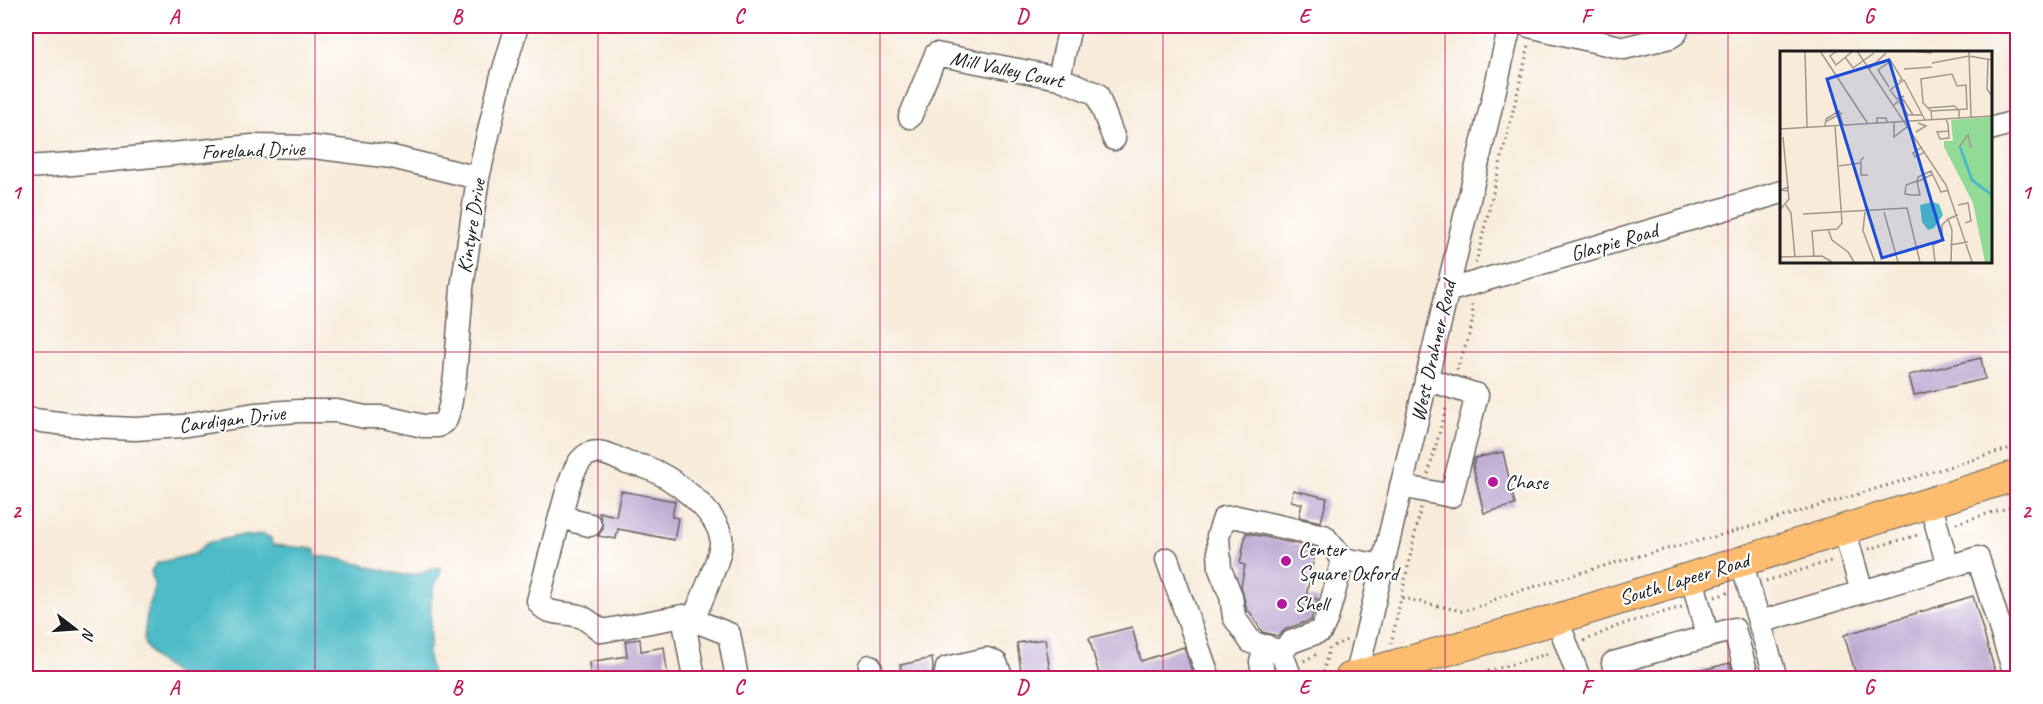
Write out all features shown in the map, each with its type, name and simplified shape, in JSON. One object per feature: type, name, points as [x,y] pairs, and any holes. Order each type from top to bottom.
[{"type":"main road","name":"South Lapeer Road","points":[[1354,678],[1557,619],[1930,502],[2016,478]]},
{"type":"street","name":"Kintyre Drive","points":[[438,426],[446,420],[452,396],[462,288],[478,178],[501,79],[517,26]]},
{"type":"street","points":[[1059,78],[1070,26]]},
{"type":"street","name":"West Drahner Road","points":[[1354,678],[1383,566],[1510,26]]},
{"type":"street","points":[[1531,26],[1624,48],[1637,35],[1670,37],[1676,33],[1678,26]]},
{"type":"street","name":"Mill Valley Court","points":[[910,117],[936,54],[1059,78],[1097,94],[1114,139]]},
{"type":"street","points":[[1992,128],[2018,121]]},
{"type":"street","name":"Foreland Drive","points":[[26,167],[252,146],[313,147],[392,157],[478,178]]},
{"type":"street","name":"Glaspie Road","points":[[1447,291],[1780,193]]},
{"type":"street","points":[[1401,486],[1451,496],[1477,395],[1426,379]]},
{"type":"street","name":"Cardigan Drive","points":[[26,419],[91,427],[135,429],[182,426],[255,414],[337,411],[365,417],[384,417],[423,426],[438,426]]},
{"type":"street","points":[[694,678],[688,618],[721,552],[721,537],[705,509],[669,479],[645,466],[630,464],[606,454],[594,453],[584,457],[576,468],[561,513],[538,600],[541,607],[549,611],[580,616],[602,631],[688,618],[729,634],[737,678]]},
{"type":"street","points":[[1930,502],[1948,567]]},
{"type":"street","points":[[561,513],[574,521],[590,525]]},
{"type":"street","points":[[1290,678],[1273,649],[1251,642],[1234,617],[1231,596],[1220,568],[1218,536],[1224,518],[1237,517],[1324,536],[1342,559],[1383,566]]},
{"type":"street","points":[[1844,529],[1862,592]]},
{"type":"street","points":[[1760,622],[1978,558],[2016,678]]},
{"type":"street","points":[[1167,559],[1209,678]]},
{"type":"street","points":[[1264,678],[1261,662],[1273,649],[1321,631],[1327,618],[1342,559]]},
{"type":"street","points":[[1741,561],[1776,678]]},
{"type":"street","points":[[1692,578],[1707,635]]},
{"type":"street","points":[[1557,619],[1579,678]]},
{"type":"street","points":[[1617,678],[1613,663],[1734,628],[1748,678]]},
{"type":"street","points":[[945,678],[947,668],[987,659],[996,663],[1002,678]]},
{"type":"path","points":[[1398,613],[1425,491],[1474,310],[1469,296],[1531,26]]},
{"type":"path","points":[[1402,598],[1462,611],[1467,610],[1533,587],[1750,526],[2018,446]]},
{"type":"path","points":[[1322,678],[1329,648]]},
{"type":"water","points":[[248,534],[249,537],[263,534],[271,538],[272,545],[315,549],[315,555],[402,575],[421,574],[432,568],[440,568],[431,601],[430,646],[427,653],[433,678],[182,678],[155,659],[145,645],[144,638],[148,606],[155,588],[151,571],[157,563],[195,554],[207,543]]},
{"type":"building","points":[[1981,358],[1985,379],[1914,395],[1909,375]]},
{"type":"building","name":"Chase","points":[[1503,452],[1515,505],[1484,513],[1473,466],[1475,458]]},
{"type":"building","points":[[1293,490],[1327,498],[1321,522],[1299,517],[1302,504],[1291,501]]},
{"type":"building","points":[[621,491],[675,501],[672,517],[678,518],[674,540],[618,529],[616,539],[598,536],[603,528],[599,512],[616,516]]},
{"type":"building","points":[[1246,533],[1316,548],[1306,597],[1318,599],[1311,620],[1286,629],[1278,636],[1262,632],[1250,612],[1247,611],[1241,586],[1245,565],[1240,564]]},
{"type":"building","points":[[1973,596],[1997,678],[1857,678],[1844,635]]},
{"type":"building","points":[[1132,627],[1141,661],[1184,647],[1192,671],[1176,678],[1100,678],[1089,638]]},
{"type":"building","points":[[640,639],[641,651],[664,647],[668,678],[591,678],[589,662],[627,656],[625,641]]},
{"type":"building","points":[[1045,639],[1051,678],[1022,678],[1017,643]]},
{"type":"building","points":[[932,658],[932,678],[903,678],[900,665]]},
{"type":"building","points":[[1730,663],[1734,678],[1686,678],[1686,674]]},
{"type":"place","name":"Chase","points":[[1493,482]]},
{"type":"place","name":"Center Square Oxford","points":[[1286,561]]},
{"type":"place","name":"Shell","points":[[1282,604]]}]
